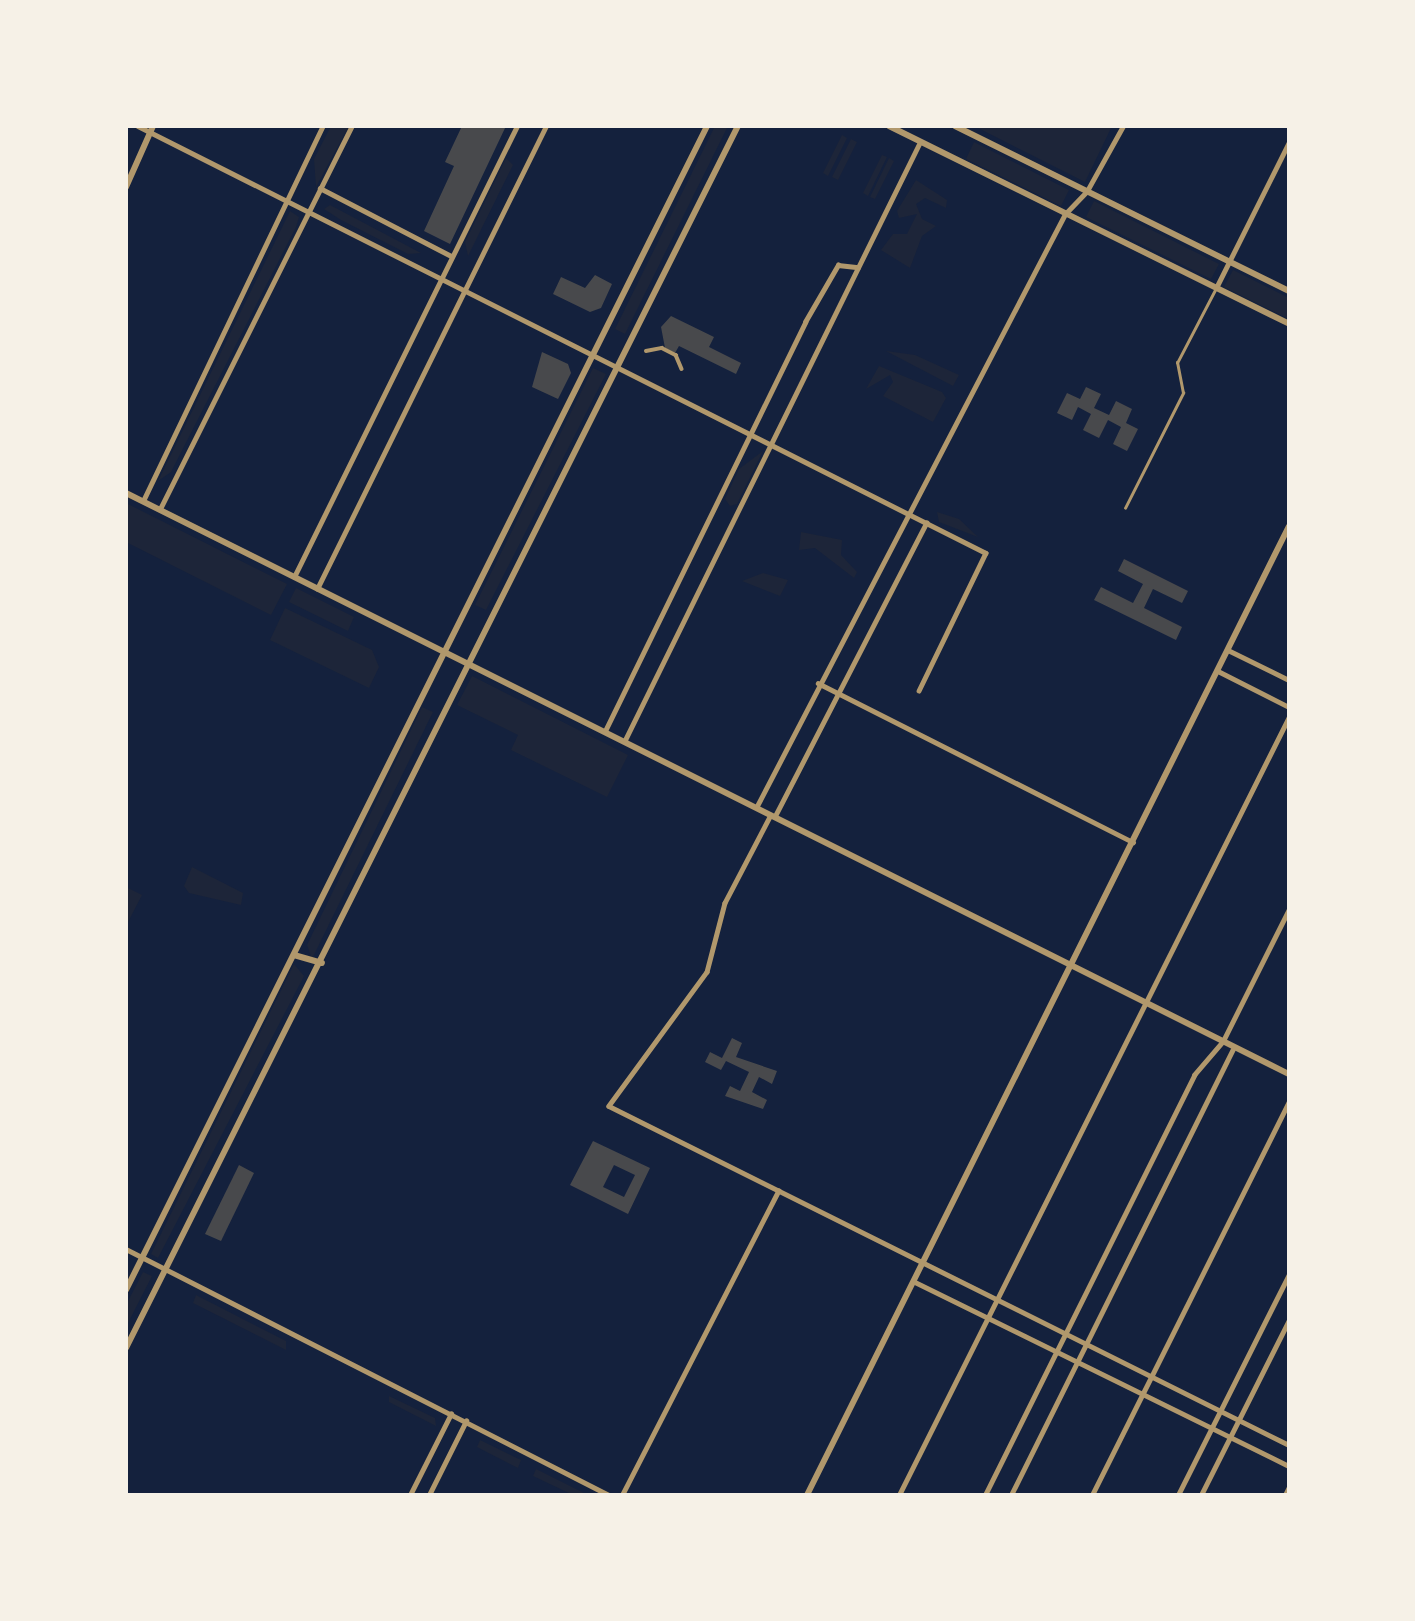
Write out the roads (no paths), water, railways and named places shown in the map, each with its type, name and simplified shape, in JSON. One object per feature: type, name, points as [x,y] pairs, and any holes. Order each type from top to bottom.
[{"type":"street","points":[[138,126],[152,129],[288,196],[440,278],[986,553],[919,691]]},
{"type":"street","points":[[144,501],[323,126]]},
{"type":"street","points":[[160,509],[352,126]]},
{"type":"street","points":[[294,578],[517,126]]},
{"type":"street","points":[[317,589],[546,126]]},
{"type":"street","points":[[126,1290],[707,126]]},
{"type":"street","points":[[126,1348],[472,665],[738,126]]},
{"type":"street","points":[[890,126],[1289,324]]},
{"type":"street","points":[[955,126],[1289,290]]},
{"type":"street","points":[[757,806],[906,513],[1065,214],[1087,191],[1123,126]]},
{"type":"street","points":[[126,187],[152,129]]},
{"type":"street","points":[[625,740],[920,142]]},
{"type":"street","points":[[1216,288],[1227,260],[1289,142]]},
{"type":"street","points":[[320,188],[451,256]]},
{"type":"street","points":[[606,731],[749,433],[838,265],[858,267]]},
{"type":"street","points":[[646,351],[662,348],[676,355],[682,369]]},
{"type":"street","points":[[126,492],[1289,1074]]},
{"type":"street","points":[[926,523],[725,903],[707,972],[609,1107],[1289,1445]]},
{"type":"street","points":[[807,1495],[1289,526]]},
{"type":"street","points":[[1228,650],[1289,680]]},
{"type":"street","points":[[1218,671],[1289,707]]},
{"type":"street","points":[[818,683],[1133,842]]},
{"type":"street","points":[[899,1495],[1150,1003],[1289,717]]},
{"type":"street","points":[[985,1495],[1068,1335],[1194,1075],[1223,1041],[1289,909]]},
{"type":"street","points":[[294,955],[322,963]]},
{"type":"street","points":[[1011,1495],[1235,1046]]},
{"type":"street","points":[[1092,1495],[1154,1377],[1289,1102]]},
{"type":"street","points":[[622,1495],[778,1191]]},
{"type":"street","points":[[126,1249],[609,1495]]},
{"type":"street","points":[[1178,1495],[1289,1274]]},
{"type":"street","points":[[913,1281],[1289,1466]]},
{"type":"street","points":[[1201,1495],[1289,1320]]},
{"type":"street","points":[[410,1495],[451,1414]]},
{"type":"street","points":[[429,1495],[466,1421]]},
{"type":"street","points":[[1285,1495],[1289,1487]]},
{"type":"lane","points":[[1125,508],[1183,393],[1177,363],[1216,288]]}]
